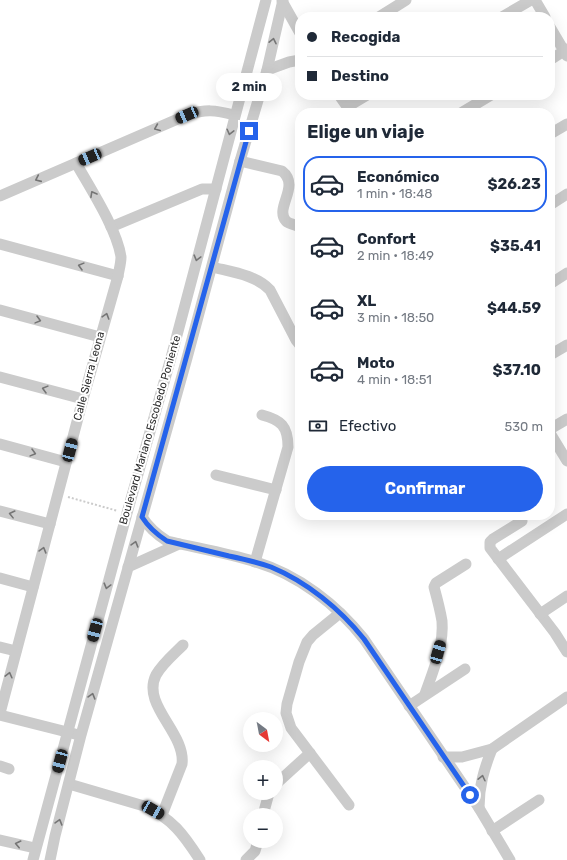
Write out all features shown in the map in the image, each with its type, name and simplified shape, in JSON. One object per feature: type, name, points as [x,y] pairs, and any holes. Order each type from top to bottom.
[{"type":"street","name":"Boulevard Mariano Escobedo Poniente","points":[[33,860],[35,848],[127,513],[172,354],[234,115],[266,0]]},
{"type":"street","name":"Boulevard Mariano Escobedo Poniente","points":[[50,860],[81,735],[187,358],[240,161],[267,70],[282,0]]},
{"type":"street","points":[[282,0],[295,24]]},
{"type":"street","points":[[387,12],[406,0]]},
{"type":"street","points":[[511,12],[531,0]]},
{"type":"street","points":[[535,0],[541,12]]},
{"type":"street","points":[[555,35],[566,52],[555,58]]},
{"type":"street","points":[[267,70],[295,61]]},
{"type":"street","points":[[351,108],[361,100]]},
{"type":"street","points":[[469,108],[483,100]]},
{"type":"street","points":[[0,196],[187,115],[209,110],[234,115]]},
{"type":"street","points":[[555,131],[567,124]]},
{"type":"street","points":[[240,161],[282,171],[286,175],[289,185],[283,216],[285,220],[295,225]]},
{"type":"street","name":"Calle Sierra Leona","points":[[0,714],[66,462],[118,276],[120,257],[111,226],[76,163]]},
{"type":"street","points":[[111,226],[202,189],[216,189]]},
{"type":"street","points":[[555,202],[567,194]]},
{"type":"street","points":[[0,244],[118,276]]},
{"type":"street","points":[[212,267],[255,279],[264,284],[270,290],[295,338]]},
{"type":"street","points":[[555,281],[567,273]]},
{"type":"street","points":[[0,310],[100,337]]},
{"type":"street","points":[[555,352],[567,345]]},
{"type":"street","points":[[172,354],[187,358]]},
{"type":"street","points":[[0,377],[83,399]]},
{"type":"street","points":[[255,562],[288,447],[288,438],[279,421],[262,415]]},
{"type":"street","points":[[555,426],[567,419]]},
{"type":"street","points":[[555,441],[567,461]]},
{"type":"street","points":[[0,444],[66,462]]},
{"type":"street","points":[[216,475],[276,490]]},
{"type":"street","points":[[0,511],[50,524]]},
{"type":"street","points":[[498,559],[567,514]]},
{"type":"street","points":[[142,517],[148,527],[167,541],[255,562],[271,567],[297,580],[321,597],[352,624],[364,639],[479,808],[510,860]]},
{"type":"street","points":[[522,521],[493,539],[490,542],[490,548],[555,633],[567,652]]},
{"type":"street","points":[[128,568],[179,544]]},
{"type":"street","points":[[425,694],[441,643],[442,632],[442,620],[434,587],[436,583],[466,564]]},
{"type":"street","points":[[0,578],[33,587]]},
{"type":"street","points":[[540,614],[567,596]]},
{"type":"street","points":[[340,613],[307,642],[299,662],[287,704],[286,713],[291,728],[349,805]]},
{"type":"street","points":[[162,815],[182,764],[183,757],[182,750],[155,700],[153,691],[154,682],[156,675],[183,645]]},
{"type":"street","points":[[0,647],[16,651]]},
{"type":"street","points":[[409,706],[465,669]]},
{"type":"street","points":[[443,757],[462,757],[492,749],[567,697]]},
{"type":"street","points":[[0,714],[81,735]]},
{"type":"street","points":[[479,808],[482,778],[492,749]]},
{"type":"street","points":[[283,778],[310,753]]},
{"type":"street","points":[[70,784],[144,806],[162,815],[179,830],[198,860]]},
{"type":"street","points":[[492,831],[538,800]]},
{"type":"street","points":[[0,840],[35,848]]},
{"type":"street","points":[[246,860],[255,852],[256,848]]},
{"type":"path","points":[[58,494],[127,513]]},
{"type":"route","points":[[249,131],[142,517],[148,527],[167,541],[271,567],[297,580],[340,613],[352,624],[364,639],[470,795]]}]
